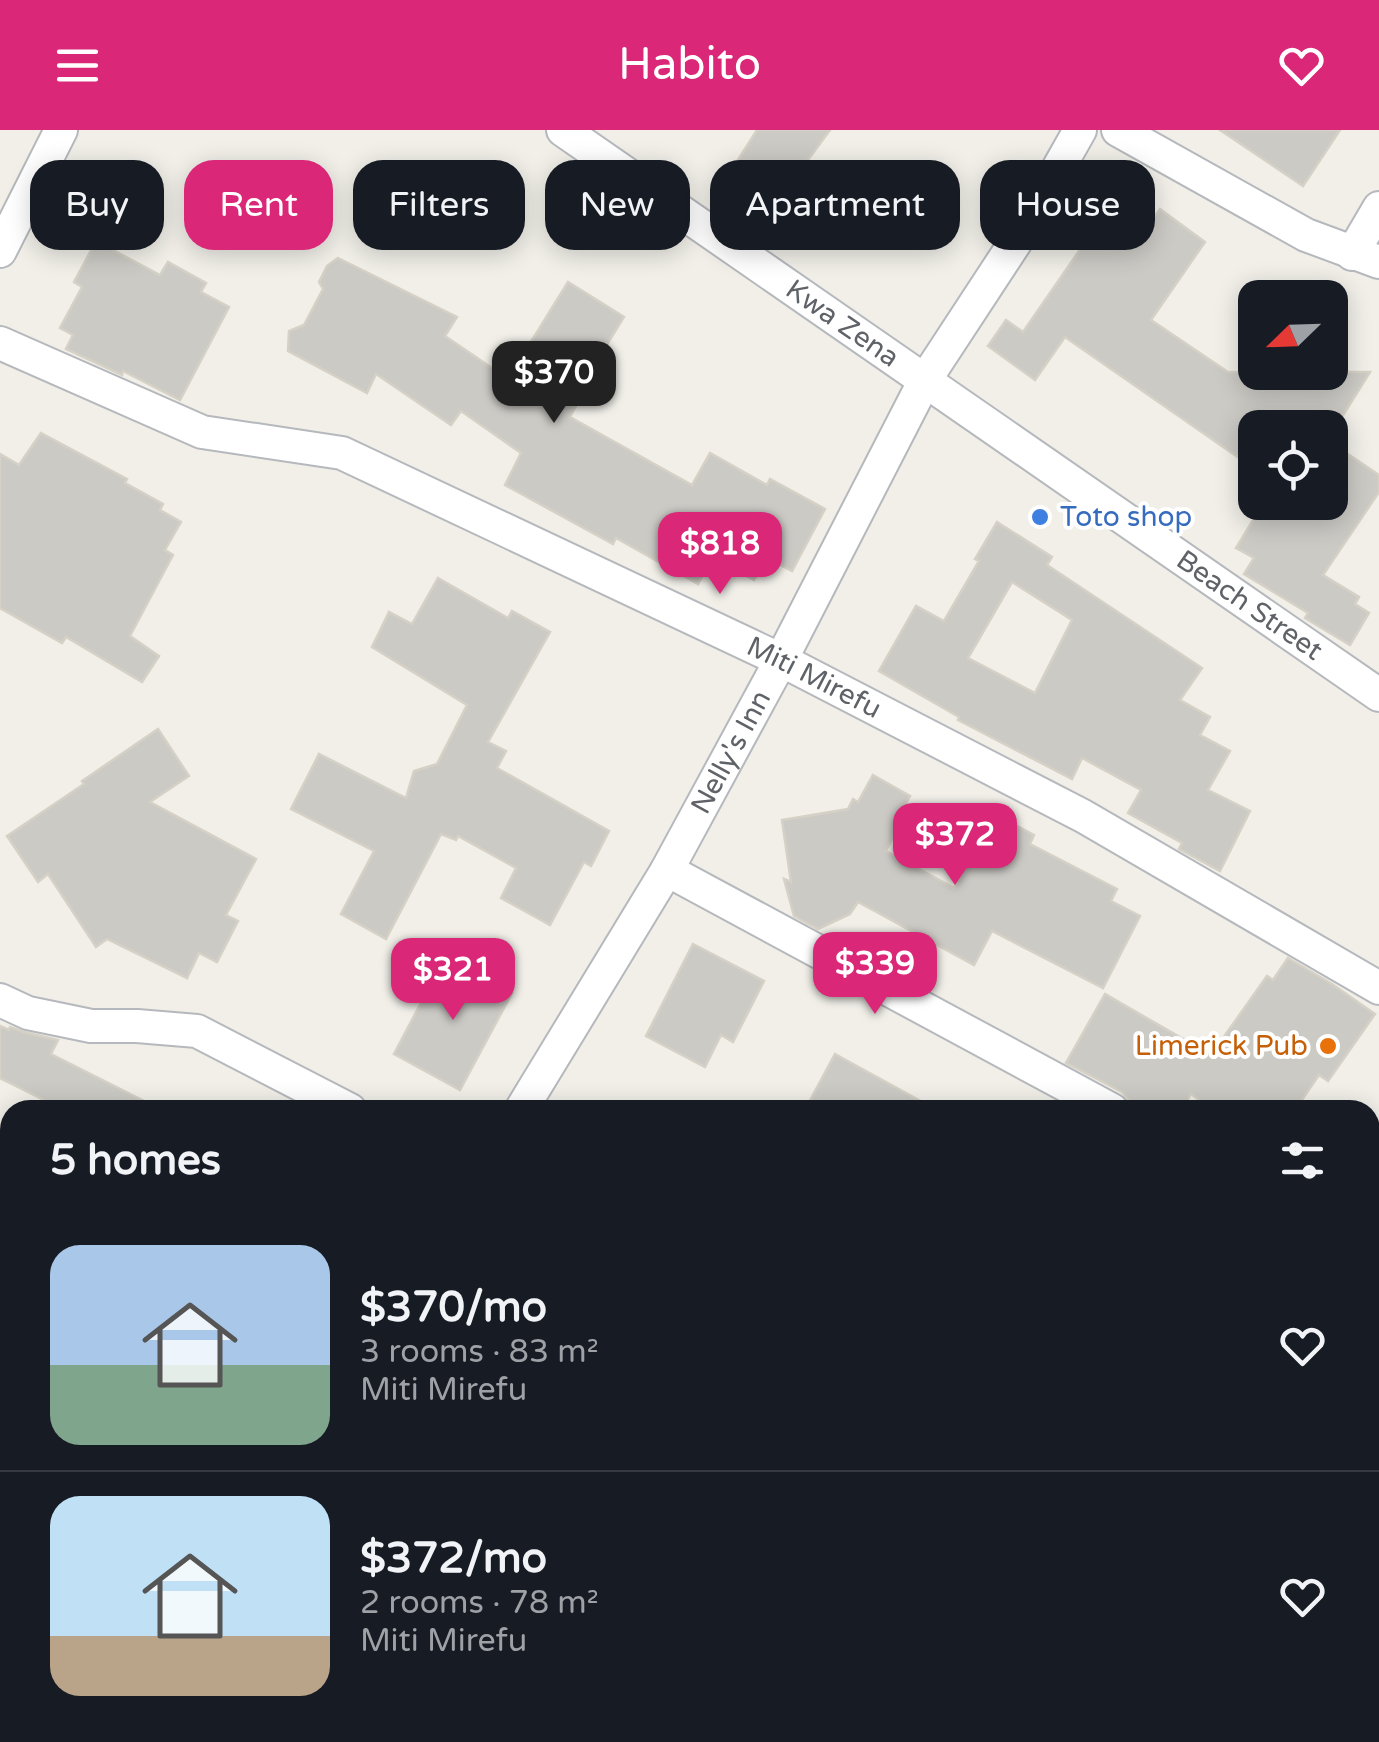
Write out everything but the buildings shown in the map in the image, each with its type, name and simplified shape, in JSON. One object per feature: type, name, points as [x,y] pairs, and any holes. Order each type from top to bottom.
[{"type":"street","points":[[0,251],[61,130]]},
{"type":"street","name":"Kwa Zena","points":[[562,130],[925,380]]},
{"type":"street","name":"Nelly's Inn","points":[[528,1100],[667,870],[925,380],[1024,229],[1080,130]]},
{"type":"street","points":[[1118,130],[1306,236],[1366,258],[1379,208]]},
{"type":"street","name":"Miti Mirefu","points":[[0,343],[202,432],[342,453],[780,660],[1083,816],[1379,988]]},
{"type":"street","name":"Beach Street","points":[[925,380],[1379,694]]},
{"type":"street","points":[[667,870],[1093,1100]]},
{"type":"street","points":[[0,1000],[28,1013],[91,1026],[196,1031],[331,1100]]},
{"type":"place","name":"Toto shop","points":[[1040,517]]},
{"type":"place","name":"Limerick Pub","points":[[1328,1046]]}]
